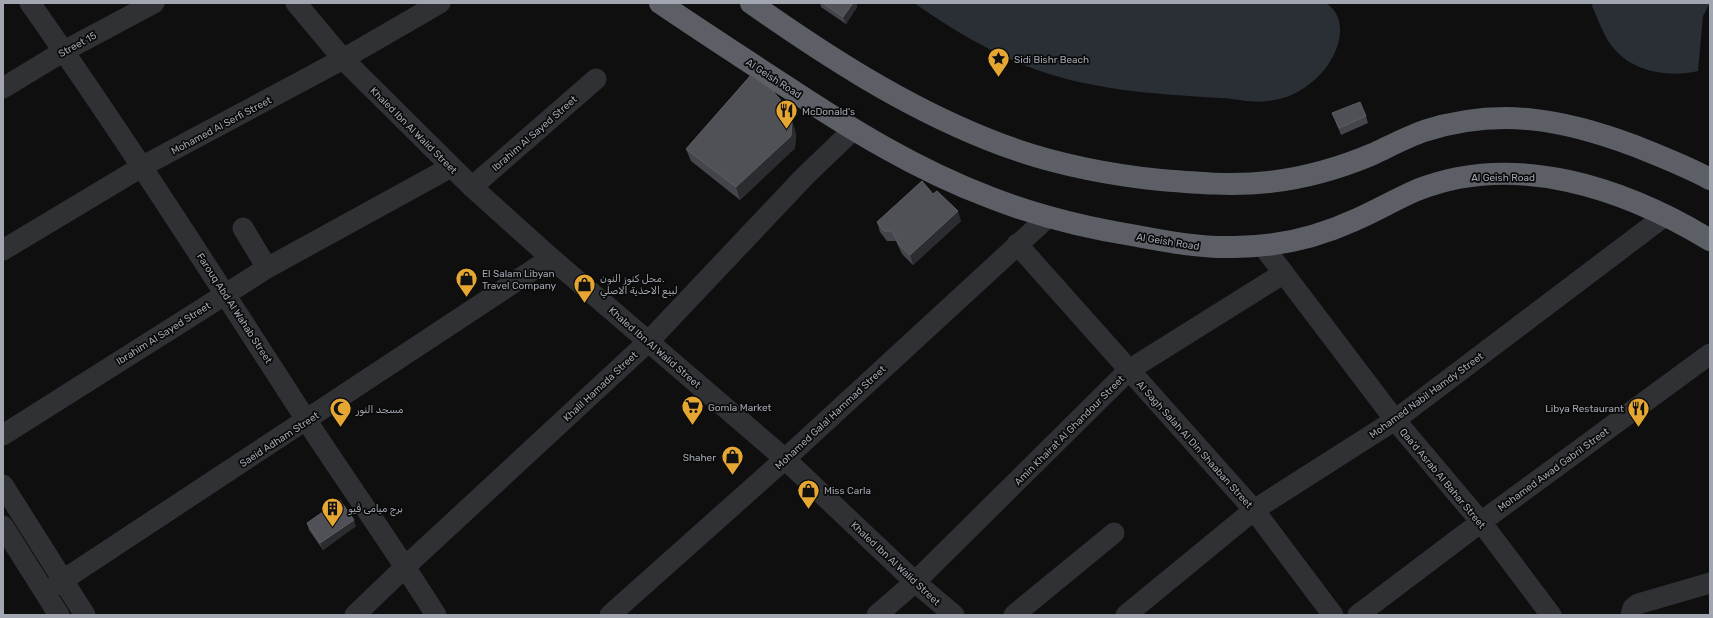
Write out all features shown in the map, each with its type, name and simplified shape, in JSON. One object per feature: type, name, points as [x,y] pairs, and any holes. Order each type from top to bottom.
[{"type":"highway","name":"Al Geish Road","points":[[660,3],[853,130],[906,159],[961,186],[997,200],[1048,217],[1103,230],[1179,243],[1214,247],[1262,246],[1287,242],[1334,229],[1356,220],[1398,198],[1443,181],[1488,175],[1531,176],[1574,182],[1619,195],[1666,215],[1710,240]]},
{"type":"highway","points":[[751,3],[840,63],[950,123],[988,140],[1019,150],[1058,161],[1110,172],[1149,178],[1215,184],[1268,182],[1315,174],[1347,164],[1422,132],[1442,126],[1471,121],[1504,118],[1532,119],[1590,130],[1644,149],[1710,179]]},
{"type":"street","name":"Farouq Abd Al Wahab Street","points":[[30,3],[143,166],[307,420],[406,566],[436,615]]},
{"type":"street","name":"Street 15","points":[[3,88],[64,51],[154,3]]},
{"type":"street","name":"Khaled Ibn Al Walid Street","points":[[296,3],[343,58],[472,187],[551,258],[785,459],[915,582],[954,615]]},
{"type":"street","name":"Mohamed Al Serfi Street","points":[[3,250],[143,166],[343,58],[440,3]]},
{"type":"street","name":"Ibrahim Al Sayed Street","points":[[472,187],[596,79]]},
{"type":"street","name":"Khalil Hamada Street","points":[[355,615],[649,341],[805,176],[853,130]]},
{"type":"street","name":"Ibrahim Al Sayed Street","points":[[3,435],[267,268],[452,167]]},
{"type":"street","name":"Mohamed Nabil Hamdy Street","points":[[1126,615],[1254,510],[1395,420],[1666,215]]},
{"type":"street","name":"Mohamed Galal Hammad Street","points":[[610,615],[785,459],[1048,217]]},
{"type":"street","points":[[243,228],[267,268]]},
{"type":"street","name":"Al Sagh Salah Al Din Shaaban Street","points":[[1017,244],[1254,510],[1333,615]]},
{"type":"street","name":"Qaa'd Asrab Al Bahar Street","points":[[1262,246],[1395,420],[1481,522],[1551,615]]},
{"type":"street","name":"Saeid Adham Street","points":[[45,592],[551,258]]},
{"type":"street","name":"Amin Khairat Al Ghandour Street","points":[[877,615],[915,582],[1129,370],[1284,273]]},
{"type":"street","name":"Mohamed Awad Gabril Street","points":[[1358,615],[1481,522],[1710,354]]},
{"type":"street","points":[[3,485],[85,615]]},
{"type":"street","points":[[3,526],[59,615]]},
{"type":"street","points":[[1014,615],[1114,533]]},
{"type":"street","points":[[1631,615],[1634,608],[1638,604],[1710,583]]},
{"type":"shaded area","points":[[914,3],[1326,3],[1337,15],[1340,24],[1340,34],[1336,50],[1331,60],[1317,78],[1308,85],[1289,96],[1279,99],[1263,102],[1249,101],[1170,95],[1120,89],[1071,80],[1047,73],[1009,59],[981,45]]},
{"type":"shaded area","points":[[1593,3],[1710,3],[1703,16],[1698,71],[1675,74],[1663,73],[1639,67],[1629,61],[1619,54],[1608,41],[1592,6]]},
{"type":"building","points":[[823,3],[853,3],[843,17]]},
{"type":"building","points":[[751,75],[773,91],[783,103],[792,121],[791,136],[736,187],[686,149]]},
{"type":"building","points":[[1360,102],[1366,116],[1339,128],[1332,113]]},
{"type":"building","points":[[922,181],[933,194],[937,191],[958,211],[910,255],[899,245],[892,231],[884,231],[877,222]]},
{"type":"building","name":"برج ميامى ڤيو","points":[[340,500],[354,520],[320,543],[307,523]]},
{"type":"place","name":"Sidi Bishr Beach","points":[[999,78]]},
{"type":"place","name":"McDonald's","points":[[786,130]]},
{"type":"place","name":"El Salam Libyan Travel Company","points":[[466,298]]},
{"type":"place","name":"محل كنوز النون. لبيع الاحذية الاصلي","points":[[584,304]]},
{"type":"place","name":"Gomla Market","points":[[693,426]]},
{"type":"place","name":"مسجد النور","points":[[340,428]]},
{"type":"place","name":"Libya Restaurant","points":[[1639,428]]},
{"type":"place","name":"Shaher","points":[[732,476]]},
{"type":"place","name":"Miss Carla","points":[[809,510]]},
{"type":"place","name":"برج ميامى ڤيو","points":[[333,528]]}]
